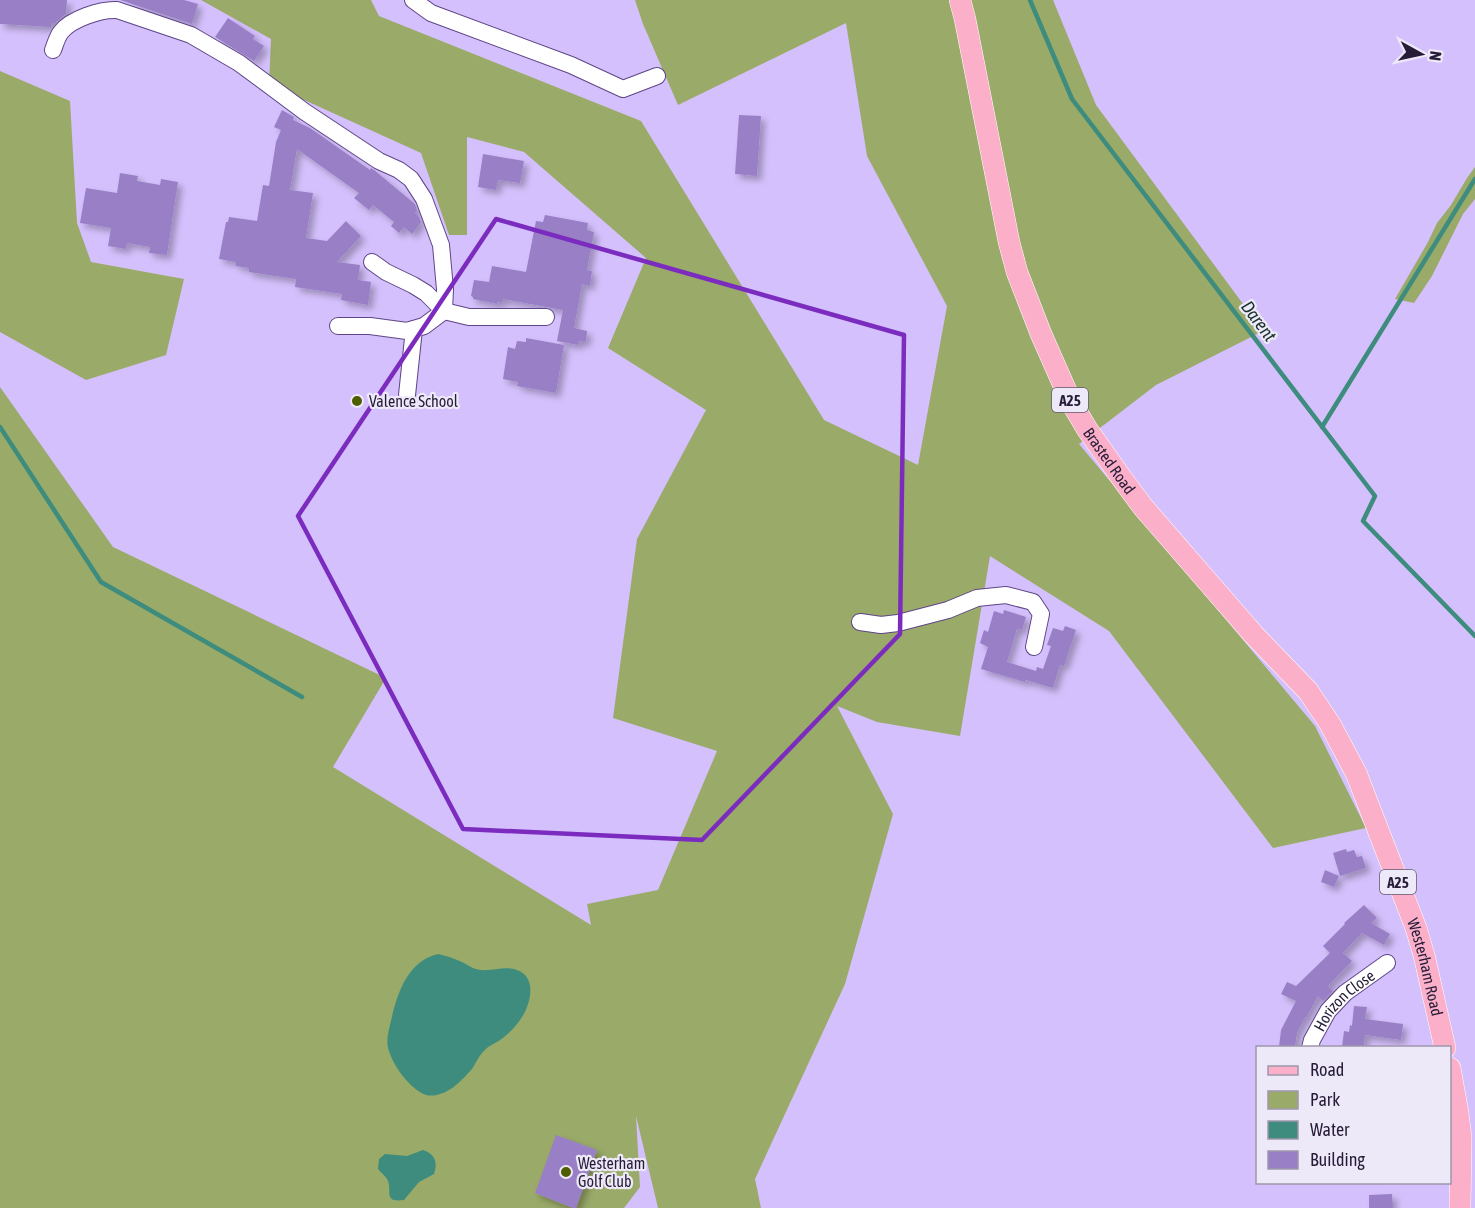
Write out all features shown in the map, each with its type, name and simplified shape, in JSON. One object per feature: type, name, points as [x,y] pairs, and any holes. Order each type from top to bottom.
[{"type":"main road","name":"Brasted Road","points":[[960,0],[1017,272],[1071,402],[1104,454],[1143,507],[1254,635],[1308,691],[1330,724]]},
{"type":"main road","name":"Westerham Road","points":[[1330,724],[1356,773],[1416,928],[1445,1046]]},
{"type":"main road","points":[[1451,1086],[1454,1114],[1468,1136],[1460,1208]]},
{"type":"street","points":[[413,0],[431,13],[571,65],[623,89],[657,76]]},
{"type":"street","points":[[53,50],[61,32],[69,25],[100,10],[117,10],[191,35],[238,63],[305,112],[379,161],[399,170],[411,179],[424,199],[441,245],[446,289],[444,311],[424,326],[408,331],[370,326],[338,326]]},
{"type":"street","points":[[372,262],[426,293],[444,311],[469,317],[546,317]]},
{"type":"street","points":[[407,395],[414,329]]},
{"type":"street","points":[[860,622],[881,625],[898,623],[948,610],[977,598],[1006,595],[1033,602],[1041,614],[1034,647]]},
{"type":"street","name":"Horizon Close","points":[[1310,1046],[1328,1011],[1345,993],[1387,963]]},
{"type":"highlighted area","points":[[496,219],[904,335],[900,634],[702,840],[463,829],[298,516]]},
{"type":"green space","points":[[201,0],[371,0],[379,16],[641,121],[824,420],[918,465],[947,306],[867,156],[846,23],[678,105],[635,0],[1053,0],[1096,105],[1263,331],[1156,385],[1079,444],[1315,726],[1366,828],[1273,848],[1109,631],[990,556],[960,736],[877,722],[837,706],[893,814],[845,984],[755,1179],[761,1208],[658,1208],[636,1116],[640,1187],[624,1208],[0,1208],[0,387],[113,547],[386,678],[333,767],[591,925],[587,904],[658,890],[717,751],[613,718],[637,539],[706,410],[608,348],[646,258],[524,152],[467,137],[467,235],[449,235],[421,153],[269,84],[271,39]]},
{"type":"green space","points":[[0,71],[70,101],[77,223],[91,262],[184,279],[166,355],[86,380],[0,332]]},
{"type":"green space","points":[[1475,167],[1475,199],[1463,214],[1432,276],[1414,303],[1395,299],[1437,223]]},
{"type":"water","points":[[438,954],[476,969],[517,970],[523,973],[530,984],[530,998],[520,1020],[512,1030],[487,1048],[458,1084],[432,1096],[418,1091],[404,1078],[392,1058],[387,1041],[397,1000],[406,980],[419,963]]},
{"type":"water","points":[[423,1150],[434,1159],[436,1166],[434,1174],[419,1182],[404,1200],[393,1200],[387,1179],[378,1169],[379,1159],[385,1154],[407,1156]]},
{"type":"building","points":[[0,0],[67,0],[66,14],[55,23],[51,23],[51,27],[0,24]]},
{"type":"building","points":[[120,0],[184,0],[198,4],[192,24]]},
{"type":"building","points":[[228,18],[255,36],[253,39],[264,46],[254,61],[215,37]]},
{"type":"building","points":[[282,110],[294,117],[293,120],[310,128],[370,170],[371,168],[374,170],[415,204],[417,211],[415,213],[421,222],[412,234],[404,227],[399,233],[391,226],[394,222],[373,205],[369,210],[354,198],[359,193],[297,149],[290,190],[313,193],[306,238],[327,241],[346,221],[361,236],[337,262],[360,265],[358,280],[371,282],[368,305],[341,300],[342,294],[295,287],[296,279],[249,272],[249,268],[236,266],[236,262],[219,259],[229,217],[257,221],[263,185],[269,186],[276,142],[281,130],[274,127]]},
{"type":"building","points":[[739,115],[761,116],[757,176],[735,174]]},
{"type":"building","points":[[483,154],[524,161],[520,183],[498,180],[496,190],[478,187]]},
{"type":"building","points":[[120,173],[138,176],[137,181],[160,185],[161,179],[178,182],[167,255],[149,253],[150,247],[127,243],[126,249],[108,246],[111,228],[80,223],[86,188],[117,193]]},
{"type":"building","points":[[545,215],[588,223],[587,230],[594,232],[587,270],[592,271],[590,286],[582,284],[574,328],[587,331],[586,342],[579,341],[578,345],[557,341],[563,310],[503,299],[502,303],[497,302],[497,304],[473,299],[471,296],[474,280],[489,282],[492,266],[526,272],[536,221],[543,222]]},
{"type":"building","points":[[526,338],[564,345],[556,393],[517,386],[518,382],[503,379],[508,347],[515,349],[517,341],[526,342]]},
{"type":"building","points":[[1004,610],[1026,617],[1022,630],[1017,629],[1007,662],[1036,671],[1037,667],[1043,669],[1051,646],[1047,645],[1053,628],[1063,631],[1065,626],[1076,630],[1064,666],[1060,665],[1053,688],[981,669],[988,647],[980,643],[984,630],[988,632],[994,611],[1003,614]]},
{"type":"building","points":[[1346,849],[1347,852],[1354,850],[1357,857],[1362,856],[1366,868],[1340,876],[1333,853]]},
{"type":"building","points":[[1325,870],[1339,876],[1334,887],[1321,882]]},
{"type":"building","points":[[1364,905],[1377,918],[1371,923],[1390,934],[1384,945],[1362,933],[1343,953],[1352,961],[1328,986],[1333,991],[1323,1001],[1318,996],[1305,1017],[1297,1033],[1295,1046],[1279,1046],[1281,1030],[1296,1001],[1281,994],[1287,982],[1296,986],[1330,953],[1323,946]]},
{"type":"building","points":[[1354,1006],[1367,1007],[1365,1019],[1403,1024],[1401,1040],[1365,1035],[1364,1046],[1342,1046],[1344,1031],[1349,1032],[1350,1025],[1352,1026]]},
{"type":"building","name":"Westerham Golf Club","points":[[556,1135],[597,1150],[576,1208],[535,1193]]},
{"type":"building","points":[[1392,1194],[1393,1208],[1369,1208],[1369,1195]]},
{"type":"waterway","name":"Darent","points":[[1030,0],[1072,99],[1375,496],[1363,521],[1475,636]]},
{"type":"waterway","points":[[1322,427],[1475,179]]},
{"type":"waterway","points":[[0,427],[101,582],[302,697]]},
{"type":"place","name":"Valence School","points":[[357,401]]},
{"type":"place","name":"Westerham Golf Club","points":[[566,1172]]}]
